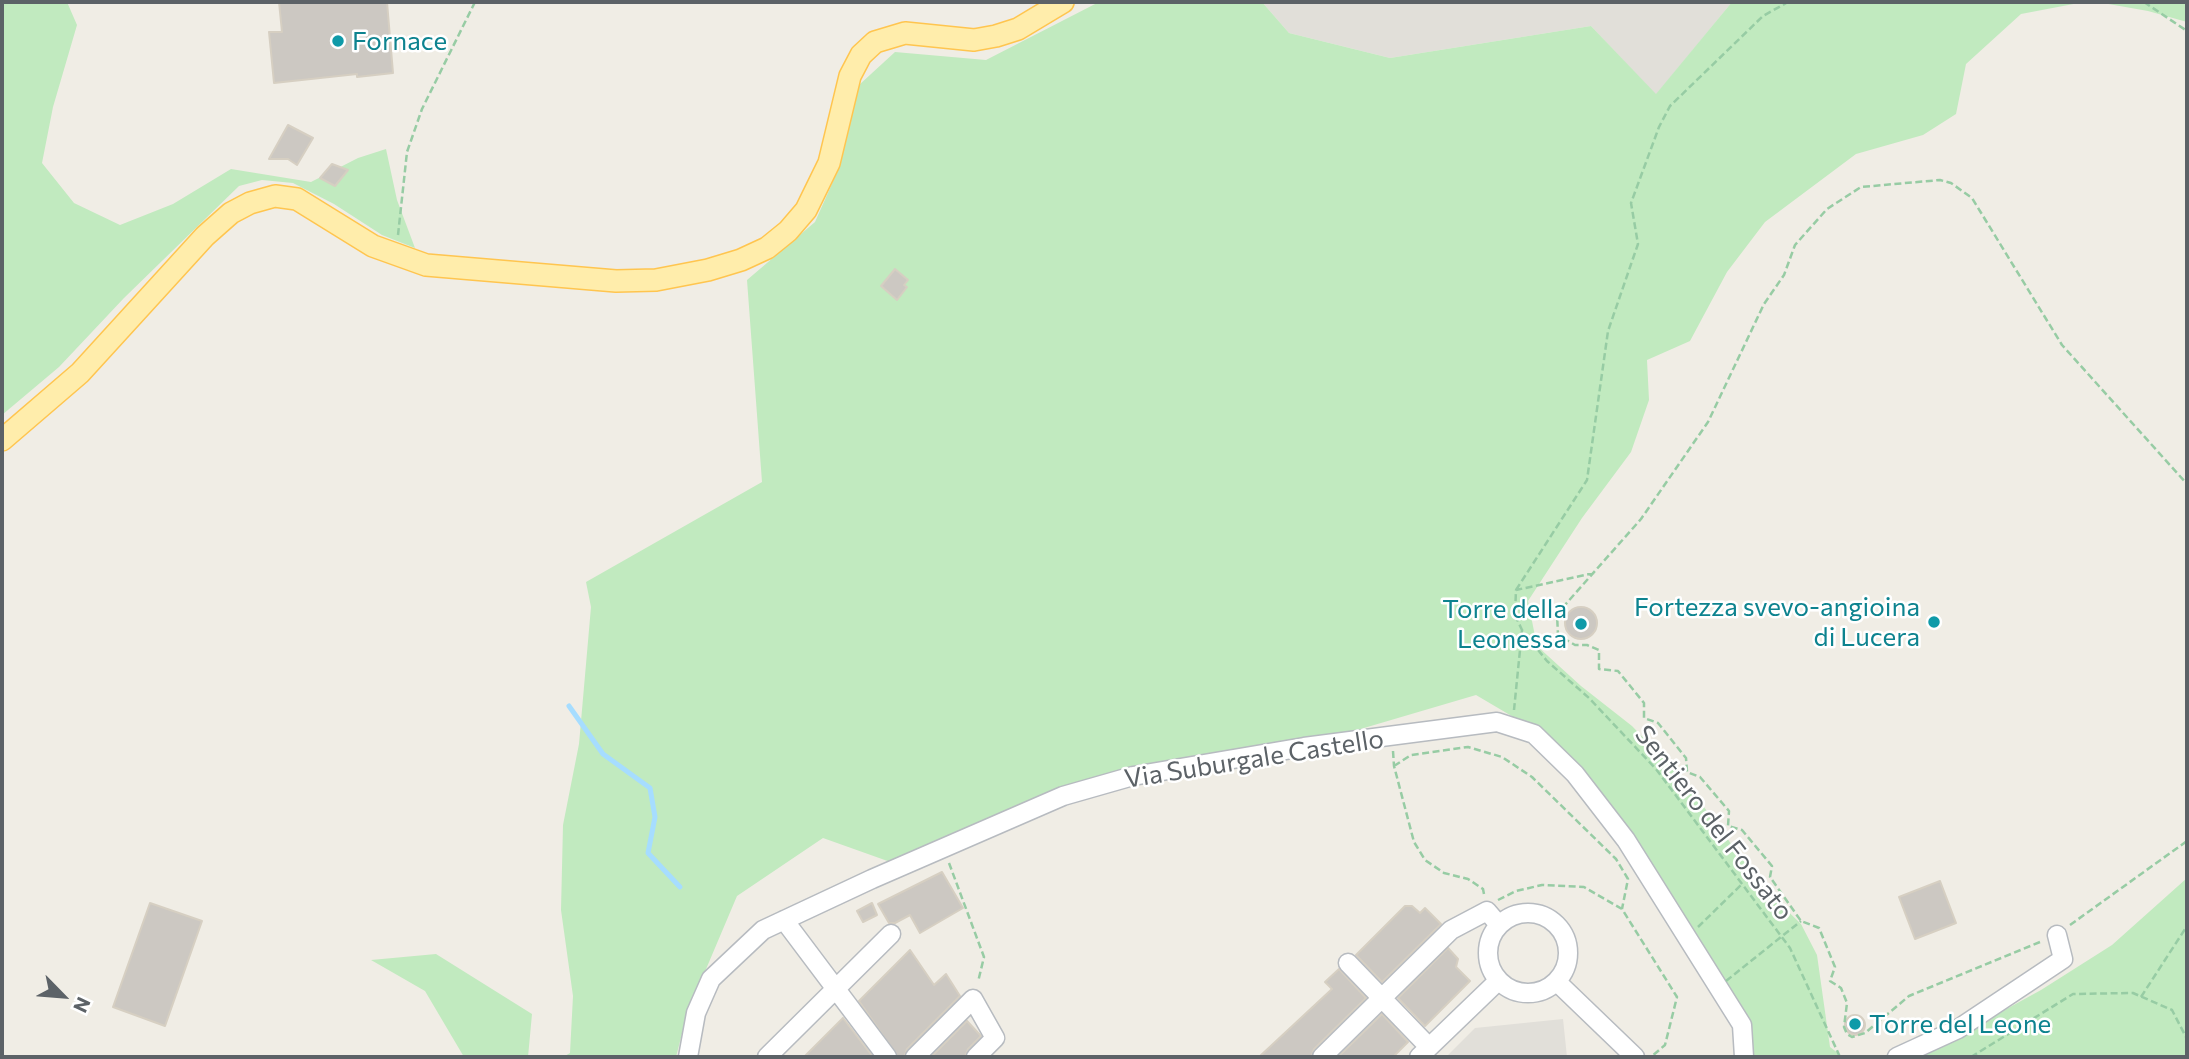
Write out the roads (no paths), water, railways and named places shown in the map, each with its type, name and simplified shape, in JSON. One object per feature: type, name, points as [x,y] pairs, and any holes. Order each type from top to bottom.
[{"type":"main road","points":[[2,440],[80,373],[205,236],[231,213],[250,203],[275,196],[297,199],[395,256],[426,265],[616,281],[687,275],[741,260],[782,237],[812,202],[829,163],[846,88],[855,65],[868,48],[885,37],[905,33],[974,40],[996,36],[1018,29],[1063,2]]},
{"type":"street","name":"Via Suburgale Castello","points":[[688,1057],[696,1013],[711,979],[763,930],[1063,796],[1133,776],[1304,747],[1497,722],[1534,734],[1576,774],[1626,840],[1742,1025],[1744,1057]]},
{"type":"street","points":[[1322,1057],[1451,930],[1493,918],[1521,913],[1546,917],[1564,934],[1568,959],[1557,982],[1534,993],[1508,989],[1498,981],[1490,968],[1487,953],[1493,918]]},
{"type":"street","points":[[784,920],[887,1057]]},
{"type":"street","points":[[767,1057],[891,934]]},
{"type":"street","points":[[1896,1057],[1958,1029],[2063,959],[2057,935]]},
{"type":"street","points":[[1348,963],[1381,998],[1424,1052],[1498,981]]},
{"type":"street","points":[[1557,982],[1635,1057]]},
{"type":"street","points":[[915,1057],[973,999],[995,1038],[976,1057]]},
{"type":"waterway","points":[[569,706],[603,754],[650,788],[655,817],[648,853],[680,887]]},
{"type":"place","name":"Fornace","points":[[338,41]]},
{"type":"place","name":"Fortezza svevo-angioina di Lucera","points":[[1934,622]]},
{"type":"place","name":"Torre della Leonessa","points":[[1581,624]]},
{"type":"place","name":"Torre del Leone","points":[[1855,1024]]}]
